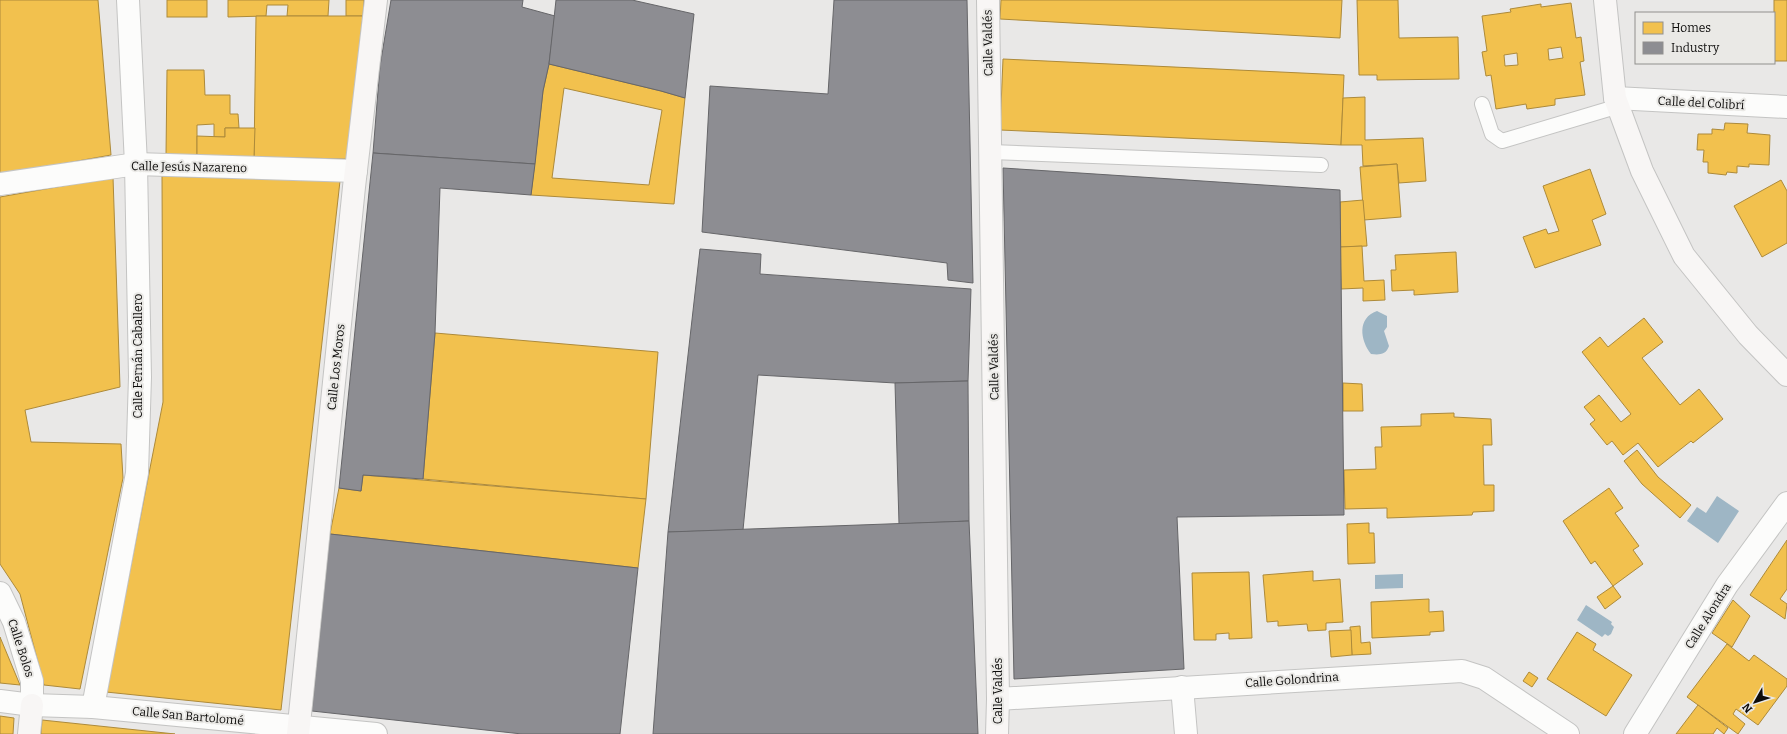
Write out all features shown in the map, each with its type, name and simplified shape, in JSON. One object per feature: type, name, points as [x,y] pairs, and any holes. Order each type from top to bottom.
[{"type":"street","name":"Calle Fernán Caballero","points":[[93,707],[137,473],[140,378],[136,164],[128,0]]},
{"type":"street","name":"Calle Los Moros","points":[[298,730],[356,171],[376,0]]},
{"type":"street","name":"Calle Valdés","points":[[988,0],[998,734]]},
{"type":"street","points":[[1605,0],[1617,102],[1642,171],[1684,256],[1748,335],[1787,375]]},
{"type":"street","name":"Calle del Colibrí","points":[[1617,102],[1787,107]]},
{"type":"street","name":"Calle Jesús Nazareno","points":[[0,184],[136,164],[356,171]]},
{"type":"street","name":"Calle Alondra","points":[[1636,734],[1727,585],[1787,503]]},
{"type":"street","name":"Calle Bolos","points":[[0,593],[14,622],[32,681],[32,706]]},
{"type":"street","name":"Calle Golondrina","points":[[998,699],[1462,671],[1484,678],[1568,734]]},
{"type":"street","points":[[1182,687],[1186,734]]},
{"type":"street","name":"Calle San Bartolomé","points":[[0,701],[32,706],[93,707],[298,730],[376,734]]},
{"type":"street","points":[[29,734],[32,706]]},
{"type":"lane","points":[[1482,104],[1492,134],[1502,141],[1617,102]]},
{"type":"lane","points":[[991,152],[1321,165]]},
{"type":"water","points":[[1377,311],[1387,316],[1387,327],[1384,331],[1389,346],[1388,349],[1382,354],[1371,354],[1364,342],[1362,330],[1366,319]]},
{"type":"water","points":[[1717,496],[1739,511],[1718,543],[1687,521],[1697,507],[1706,513]]},
{"type":"water","points":[[1403,574],[1403,588],[1375,589],[1375,575]]},
{"type":"water","points":[[1586,605],[1612,622],[1611,624],[1614,627],[1611,634],[1608,636],[1605,634],[1602,637],[1577,620]]},
{"type":"building: Homes","points":[[0,0],[98,0],[111,155],[0,175]]},
{"type":"building: Homes","points":[[167,0],[207,0],[207,17],[167,17]]},
{"type":"building: Homes","points":[[228,0],[329,0],[328,16],[287,16],[288,5],[267,5],[266,16],[228,17]]},
{"type":"building: Homes","points":[[346,0],[364,0],[363,16],[346,16]]},
{"type":"building: Homes","points":[[1001,0],[1342,0],[1340,38],[1000,19]]},
{"type":"building: Homes","points":[[1357,0],[1398,0],[1399,38],[1458,37],[1459,79],[1377,80],[1377,75],[1359,75]]},
{"type":"building: Homes","points":[[1774,0],[1787,0],[1787,61],[1775,61]]},
{"type":"building: Homes","points":[[1571,3],[1576,38],[1581,37],[1584,61],[1580,62],[1585,95],[1555,99],[1555,105],[1527,109],[1526,104],[1496,109],[1491,75],[1486,76],[1482,52],[1487,51],[1482,16],[1511,12],[1510,9],[1541,4],[1541,7]],"holes":[[[1561,47],[1563,58],[1549,60],[1548,49]],[[1517,53],[1518,65],[1505,66],[1504,55]]]},
{"type":"building: Homes","points":[[256,16],[363,16],[347,159],[254,157]]},
{"type":"building: Homes","points":[[1003,59],[1344,75],[1341,145],[1000,130]]},
{"type":"building: Homes","points":[[549,64],[685,98],[674,204],[531,195],[543,91]],"holes":[[[564,88],[662,110],[649,185],[552,178]]]},
{"type":"building: Homes","points":[[167,70],[204,70],[205,95],[230,95],[230,114],[238,114],[239,128],[225,128],[225,137],[214,137],[214,124],[197,125],[197,156],[166,155]]},
{"type":"building: Homes","points":[[1365,97],[1365,140],[1423,138],[1426,181],[1399,183],[1397,164],[1363,166],[1362,145],[1341,145],[1343,98]]},
{"type":"building: Homes","points":[[1725,123],[1748,124],[1747,133],[1770,135],[1769,165],[1749,164],[1749,167],[1737,166],[1737,173],[1727,172],[1726,175],[1708,173],[1708,162],[1703,162],[1704,150],[1697,150],[1698,134],[1712,134],[1712,129],[1724,130]]},
{"type":"building: Homes","points":[[225,128],[255,128],[254,157],[197,156],[197,136],[225,137]]},
{"type":"building: Homes","points":[[1397,164],[1401,217],[1364,220],[1360,167]]},
{"type":"building: Homes","points":[[1590,169],[1606,214],[1592,220],[1601,245],[1535,268],[1523,237],[1546,229],[1548,234],[1559,231],[1543,186]]},
{"type":"building: Homes","points":[[162,176],[340,181],[281,710],[106,692],[163,402]]},
{"type":"building: Homes","points":[[113,177],[120,387],[25,410],[31,442],[121,444],[123,478],[80,689],[44,685],[20,594],[0,564],[0,197]]},
{"type":"building: Homes","points":[[1781,180],[1787,191],[1787,243],[1762,257],[1734,206]]},
{"type":"building: Homes","points":[[1363,200],[1367,246],[1340,247],[1340,202]]},
{"type":"building: Homes","points":[[1362,246],[1364,281],[1384,280],[1385,300],[1363,301],[1363,288],[1341,289],[1340,247]]},
{"type":"building: Homes","points":[[1456,252],[1458,292],[1414,295],[1414,290],[1392,291],[1391,270],[1396,270],[1395,255]]},
{"type":"building: Homes","points":[[1644,318],[1663,342],[1642,358],[1680,405],[1699,389],[1723,419],[1693,443],[1691,441],[1658,467],[1638,443],[1623,455],[1612,441],[1607,445],[1590,424],[1595,420],[1584,407],[1599,395],[1621,422],[1631,414],[1582,352],[1600,337],[1608,347]]},
{"type":"building: Homes","points":[[435,333],[658,352],[646,499],[423,479]]},
{"type":"building: Homes","points":[[1343,383],[1362,384],[1363,411],[1343,411]]},
{"type":"building: Homes","points":[[1454,413],[1454,417],[1491,419],[1492,445],[1483,445],[1484,485],[1494,485],[1494,511],[1473,512],[1472,515],[1387,518],[1387,508],[1345,509],[1344,470],[1376,469],[1375,447],[1382,447],[1381,427],[1421,426],[1421,414]]},
{"type":"building: Homes","points":[[1637,450],[1658,477],[1691,505],[1680,518],[1642,484],[1624,461]]},
{"type":"building: Homes","points":[[363,475],[646,499],[638,568],[330,534],[339,488],[361,491]]},
{"type":"building: Homes","points":[[1609,488],[1623,508],[1615,513],[1639,546],[1633,550],[1643,564],[1613,586],[1595,561],[1591,564],[1563,521]]},
{"type":"building: Homes","points":[[1369,523],[1369,533],[1374,533],[1375,563],[1348,564],[1347,524]]},
{"type":"building: Homes","points":[[1787,540],[1787,589],[1780,599],[1787,604],[1785,619],[1750,595]]},
{"type":"building: Homes","points":[[1313,571],[1313,581],[1340,579],[1343,622],[1326,623],[1326,630],[1308,631],[1307,624],[1278,626],[1278,621],[1267,622],[1263,575]]},
{"type":"building: Homes","points":[[1249,572],[1252,638],[1229,639],[1229,633],[1216,634],[1216,640],[1194,640],[1192,573]]},
{"type":"building: Homes","points":[[1613,586],[1621,597],[1605,609],[1597,597]]},
{"type":"building: Homes","points":[[1429,599],[1429,612],[1443,611],[1444,631],[1430,632],[1430,635],[1372,638],[1371,602]]},
{"type":"building: Homes","points":[[1733,600],[1750,616],[1732,647],[1712,633]]},
{"type":"building: Homes","points":[[1360,626],[1361,643],[1370,642],[1371,654],[1352,655],[1350,627]]},
{"type":"building: Homes","points":[[1351,630],[1352,655],[1331,657],[1329,631]]},
{"type":"building: Homes","points":[[1577,632],[1596,644],[1593,650],[1632,675],[1606,716],[1547,679]]},
{"type":"building: Homes","points":[[0,637],[20,685],[0,683]]},
{"type":"building: Homes","points":[[1727,644],[1749,661],[1754,655],[1787,679],[1787,686],[1758,725],[1736,709],[1733,714],[1745,724],[1738,734],[1687,697]]},
{"type":"building: Homes","points":[[1529,672],[1538,678],[1532,687],[1523,681]]},
{"type":"building: Homes","points":[[1698,705],[1728,728],[1724,734],[1717,728],[1713,734],[1676,734]]},
{"type":"building: Homes","points":[[0,716],[14,718],[13,734],[0,734]]},
{"type":"building: Homes","points":[[42,720],[175,734],[41,734]]},
{"type":"building: Industry","points":[[391,0],[523,0],[522,7],[555,16],[549,64],[543,91],[535,164],[373,153],[380,66]]},
{"type":"building: Industry","points":[[556,0],[632,0],[694,14],[685,98],[549,64]]},
{"type":"building: Industry","points":[[834,0],[967,0],[973,283],[948,280],[947,263],[702,232],[710,86],[828,94]]},
{"type":"building: Industry","points":[[373,153],[535,164],[531,195],[440,188],[435,333],[423,479],[363,475],[361,491],[339,488]]},
{"type":"building: Industry","points":[[1003,168],[1340,190],[1344,515],[1177,517],[1184,669],[1014,679]]},
{"type":"building: Industry","points":[[700,249],[761,254],[760,274],[971,289],[968,381],[895,383],[758,375],[743,530],[668,532]]},
{"type":"building: Industry","points":[[968,381],[969,521],[899,524],[895,383]]},
{"type":"building: Industry","points":[[969,521],[978,734],[653,734],[668,532]]},
{"type":"building: Industry","points":[[330,534],[638,568],[620,734],[522,734],[312,711]]}]
